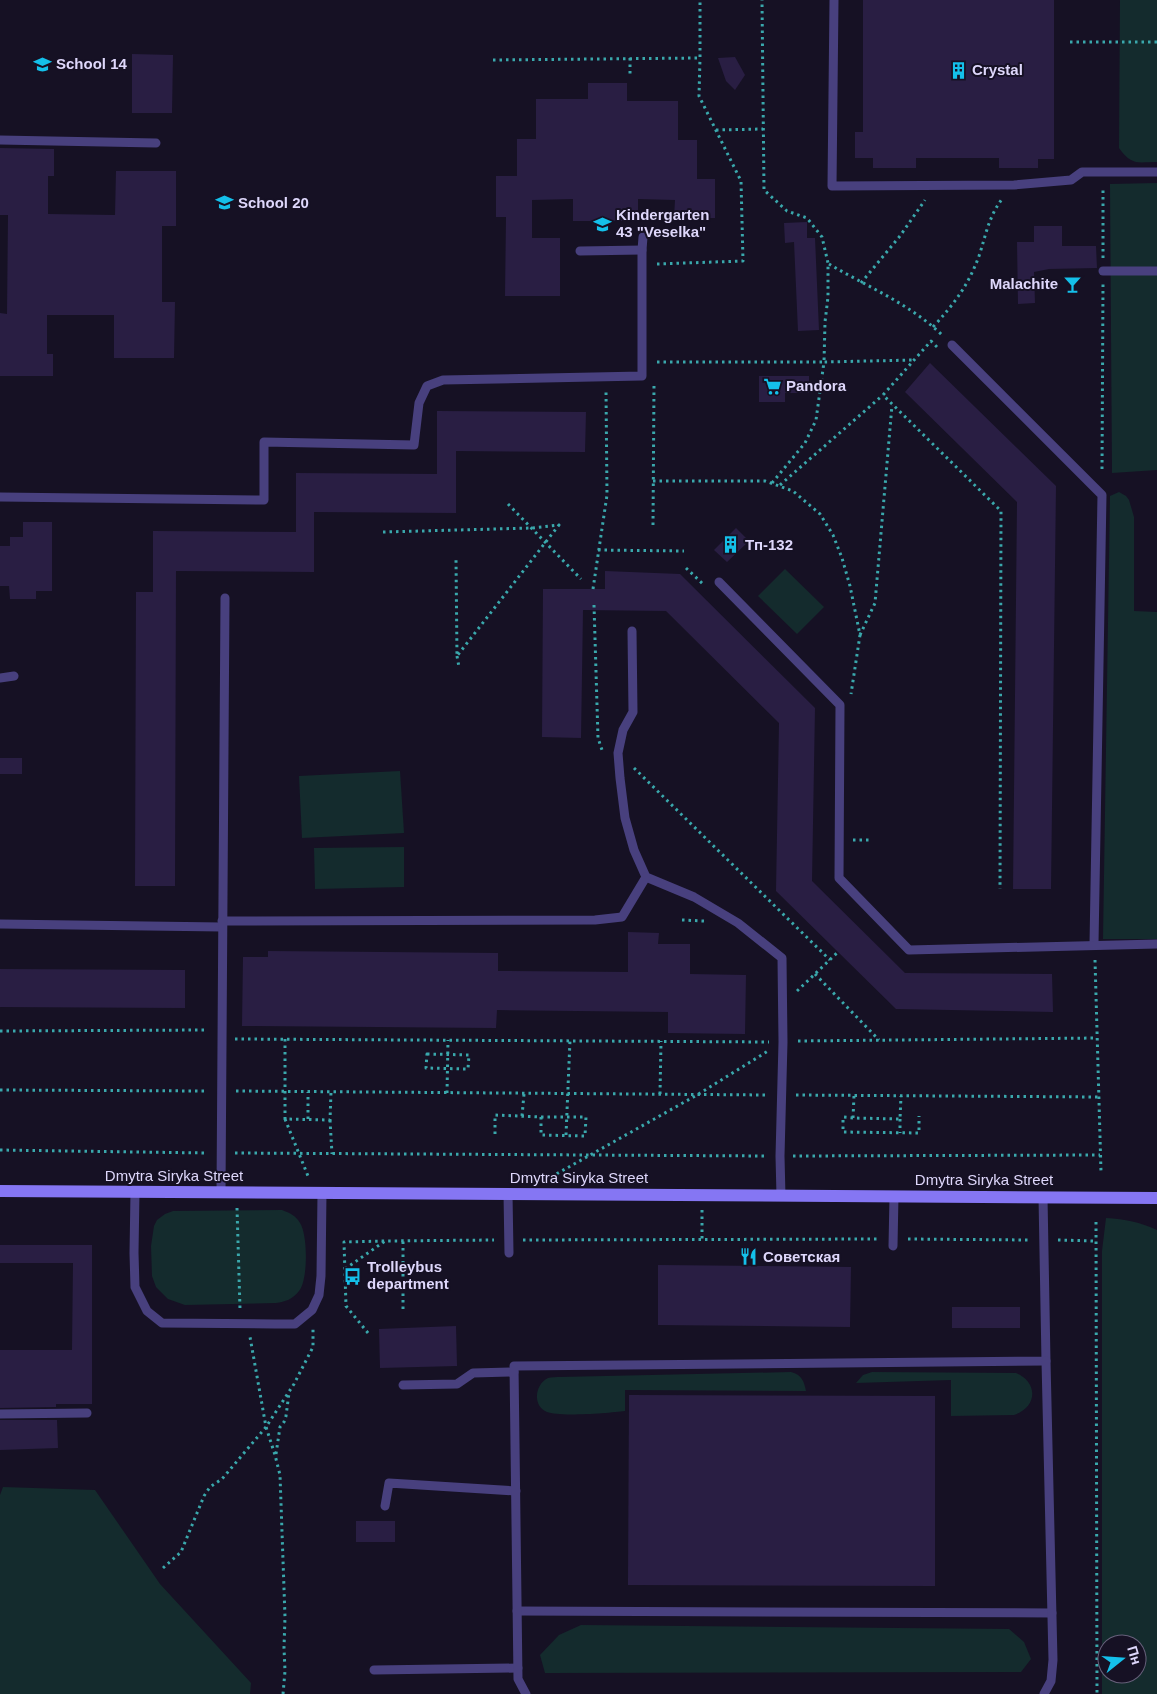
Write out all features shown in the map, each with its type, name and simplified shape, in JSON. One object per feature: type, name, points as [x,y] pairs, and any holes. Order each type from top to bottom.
[{"type":"street","name":"Dmytra Siryka Street","points":[[0,1191],[1157,1198]]},
{"type":"lane","points":[[834,0],[832,186],[1014,185],[1071,180],[1082,172],[1157,172]]},
{"type":"lane","points":[[0,140],[156,143]]},
{"type":"lane","points":[[0,497],[264,500],[264,442],[414,445],[419,403],[427,386],[443,380],[642,376],[642,250],[644,237]]},
{"type":"lane","points":[[580,251],[642,250]]},
{"type":"lane","points":[[1102,271],[1157,271]]},
{"type":"lane","points":[[952,345],[1102,495],[1094,944]]},
{"type":"lane","points":[[720,582],[840,704],[838,878],[908,950],[1094,944],[1157,944]]},
{"type":"lane","points":[[220,1192],[225,598]]},
{"type":"lane","points":[[632,631],[633,712],[623,730],[618,753],[625,818],[634,850],[646,876],[694,897],[738,923],[782,958],[781,1196]]},
{"type":"lane","points":[[0,678],[14,676]]},
{"type":"lane","points":[[0,924],[595,920],[622,917],[646,876]]},
{"type":"lane","points":[[135,1192],[135,1287],[147,1312],[162,1323],[244,1324],[295,1324],[312,1310],[319,1295],[321,1276],[319,1193]]},
{"type":"lane","points":[[509,1253],[508,1240],[514,1194]]},
{"type":"lane","points":[[893,1243],[894,1196]]},
{"type":"lane","points":[[1043,1197],[1053,1660],[1052,1681],[1044,1694]]},
{"type":"lane","points":[[526,1694],[518,1679],[514,1366],[1046,1360]]},
{"type":"lane","points":[[403,1385],[457,1384],[473,1373],[514,1372]]},
{"type":"lane","points":[[0,1414],[87,1413]]},
{"type":"lane","points":[[385,1506],[389,1483],[516,1490]]},
{"type":"lane","points":[[518,1611],[1052,1613]]},
{"type":"lane","points":[[374,1670],[518,1668]]},
{"type":"path","points":[[642,264],[743,261],[741,181],[699,96],[700,0]]},
{"type":"path","points":[[762,0],[764,190],[788,211],[807,218],[822,237],[828,263],[828,297],[824,322],[824,362],[816,420],[805,443],[772,483]]},
{"type":"path","points":[[1070,42],[1157,42]]},
{"type":"path","points":[[630,58],[630,76]]},
{"type":"path","points":[[493,60],[700,58]]},
{"type":"path","points":[[716,130],[763,129]]},
{"type":"path","points":[[1102,469],[1103,171]]},
{"type":"path","points":[[933,327],[955,303],[969,279],[979,256],[986,227],[997,206],[1014,185]]},
{"type":"path","points":[[861,283],[900,236],[936,186]]},
{"type":"path","points":[[828,263],[890,298],[933,327],[952,345]]},
{"type":"path","points":[[780,485],[883,395],[931,341],[938,348]]},
{"type":"path","points":[[654,362],[914,360]]},
{"type":"path","points":[[592,589],[607,495],[606,377]]},
{"type":"path","points":[[653,525],[654,382]]},
{"type":"path","points":[[883,395],[1001,510],[1000,889]]},
{"type":"path","points":[[851,694],[860,635],[875,603],[892,404]]},
{"type":"path","points":[[653,481],[765,481],[780,485],[807,501],[820,514],[833,535],[850,586],[860,635]]},
{"type":"path","points":[[508,504],[580,579]]},
{"type":"path","points":[[383,532],[559,526],[457,656]]},
{"type":"path","points":[[598,550],[684,551]]},
{"type":"path","points":[[456,559],[457,656],[459,667]]},
{"type":"path","points":[[686,568],[708,589]]},
{"type":"path","points":[[618,753],[830,960]]},
{"type":"path","points":[[682,920],[707,922]]},
{"type":"path","points":[[1094,944],[1100,1172]]},
{"type":"path","points":[[793,994],[838,952]]},
{"type":"path","points":[[815,974],[880,1040]]},
{"type":"path","points":[[0,1031],[221,1035],[285,1040],[783,1042],[1097,1038]]},
{"type":"path","points":[[285,1040],[285,1119],[299,1154],[319,1193]]},
{"type":"path","points":[[447,1093],[448,1040]]},
{"type":"path","points":[[566,1135],[570,1040]]},
{"type":"path","points":[[660,1094],[662,1041]]},
{"type":"path","points":[[770,1059],[771,1042]]},
{"type":"path","points":[[514,1194],[593,1154],[698,1095],[770,1049]]},
{"type":"path","points":[[427,1054],[448,1055],[469,1055],[468,1069],[426,1068],[427,1054]]},
{"type":"path","points":[[0,1090],[1099,1097]]},
{"type":"path","points":[[308,1092],[308,1119]]},
{"type":"path","points":[[331,1092],[332,1154]]},
{"type":"path","points":[[522,1116],[524,1094]]},
{"type":"path","points":[[853,1118],[854,1096]]},
{"type":"path","points":[[900,1133],[901,1096]]},
{"type":"path","points":[[495,1134],[495,1115],[541,1116],[567,1117],[586,1117],[585,1136],[541,1135],[541,1116]]},
{"type":"path","points":[[900,1120],[843,1117],[843,1132],[919,1133],[919,1116]]},
{"type":"path","points":[[285,1119],[330,1120]]},
{"type":"path","points":[[0,1150],[299,1154],[1100,1155]]},
{"type":"path","points":[[237,1192],[244,1324],[266,1427],[280,1475],[284,1559],[284,1648],[286,1661],[284,1694]]},
{"type":"path","points":[[702,1195],[702,1240]]},
{"type":"path","points":[[1096,1222],[1097,1694]]},
{"type":"path","points":[[368,1333],[346,1306],[344,1242],[508,1240],[702,1240],[893,1243],[1044,1240],[1095,1241]]},
{"type":"path","points":[[345,1269],[385,1241]]},
{"type":"path","points":[[403,1241],[403,1308]]},
{"type":"path","points":[[163,1568],[181,1552],[204,1496],[210,1487],[222,1480],[266,1427],[289,1392],[314,1348],[312,1310]]},
{"type":"path","points":[[275,1455],[280,1428],[286,1416],[289,1392]]},
{"type":"green space","points":[[1120,0],[1157,0],[1157,162],[1135,162],[1128,158],[1119,148]]},
{"type":"green space","points":[[1157,183],[1157,470],[1112,473],[1110,184]]},
{"type":"green space","points":[[1119,492],[1129,500],[1134,517],[1134,611],[1157,612],[1157,939],[1103,939],[1110,496]]},
{"type":"green space","points":[[785,569],[824,607],[797,634],[758,596]]},
{"type":"green space","points":[[400,771],[404,833],[302,838],[299,776]]},
{"type":"green space","points":[[404,847],[404,887],[315,889],[314,848]]},
{"type":"green space","points":[[282,1210],[297,1218],[303,1229],[306,1247],[302,1286],[297,1294],[291,1298],[276,1303],[185,1305],[168,1299],[156,1287],[152,1276],[151,1246],[154,1226],[157,1220],[165,1214],[173,1211]]},
{"type":"green space","points":[[1106,1218],[1132,1221],[1157,1230],[1157,1694],[1102,1694],[1102,1684],[1147,1684],[1147,1634],[1102,1634],[1102,1251]]},
{"type":"green space","points":[[791,1372],[802,1379],[806,1391],[625,1390],[625,1411],[585,1414],[547,1412],[542,1409],[537,1400],[540,1385],[551,1377]]},
{"type":"green space","points":[[872,1372],[1016,1373],[1028,1382],[1032,1394],[1031,1401],[1022,1411],[1014,1415],[951,1416],[951,1380],[856,1383],[863,1375]]},
{"type":"green space","points":[[3,1487],[95,1490],[160,1584],[251,1683],[250,1694],[0,1694],[0,1495]]},
{"type":"green space","points":[[581,1625],[1009,1629],[1024,1642],[1031,1659],[1021,1672],[545,1673],[540,1655],[559,1635]]},
{"type":"building","name":"Crystal","points":[[863,0],[1054,0],[1054,159],[1038,159],[1038,168],[999,168],[999,158],[916,158],[916,168],[873,168],[873,158],[855,158],[855,132],[863,132]]},
{"type":"building","points":[[132,54],[173,55],[172,113],[132,113]]},
{"type":"building","points":[[735,57],[745,75],[735,90],[726,81],[718,58]]},
{"type":"building","points":[[588,83],[627,83],[627,101],[678,101],[678,140],[697,140],[697,179],[715,179],[715,218],[674,218],[675,200],[638,199],[638,221],[573,221],[573,199],[532,200],[532,238],[560,238],[560,296],[505,296],[506,217],[496,217],[496,176],[517,176],[517,139],[536,139],[536,99],[588,99]]},
{"type":"building","points":[[0,148],[54,149],[54,176],[48,176],[48,214],[115,215],[116,171],[176,171],[176,226],[162,226],[162,302],[175,302],[174,358],[114,358],[114,315],[47,315],[47,354],[53,354],[53,376],[0,376],[0,313],[7,314],[8,215],[0,215]]},
{"type":"building","points":[[807,222],[807,238],[815,238],[819,330],[798,331],[794,242],[785,243],[784,223]]},
{"type":"building","points":[[1034,226],[1062,226],[1062,246],[1096,246],[1097,268],[1049,269],[1034,272],[1035,303],[1018,304],[1017,242],[1034,242]]},
{"type":"building","points":[[930,363],[1056,486],[1051,889],[1013,889],[1017,502],[905,392]]},
{"type":"building","points":[[759,376],[809,376],[809,393],[785,393],[785,402],[759,402]]},
{"type":"building","points":[[437,411],[586,412],[585,452],[456,451],[456,513],[314,512],[314,572],[176,571],[175,886],[135,886],[136,592],[153,592],[153,531],[296,532],[296,473],[437,474]]},
{"type":"building","points":[[23,522],[52,522],[52,591],[36,591],[36,599],[10,599],[9,586],[0,586],[0,546],[10,546],[10,537],[23,537]]},
{"type":"building","name":"Тп-132","points":[[736,528],[749,541],[727,562],[714,550]]},
{"type":"building","points":[[605,571],[680,574],[815,708],[812,881],[905,973],[1052,974],[1053,1012],[896,1009],[776,891],[779,723],[666,611],[583,610],[581,738],[542,737],[543,589],[605,589]]},
{"type":"building","points":[[0,758],[22,758],[22,774],[0,774]]},
{"type":"building","points":[[628,932],[659,933],[658,944],[690,944],[690,974],[746,975],[745,1034],[668,1033],[668,1012],[497,1010],[496,1028],[242,1026],[243,957],[268,957],[268,951],[498,953],[498,971],[628,972]]},
{"type":"building","points":[[0,969],[185,970],[185,1008],[0,1007]]},
{"type":"building","points":[[0,1245],[92,1245],[92,1404],[56,1404],[56,1407],[0,1408],[0,1350],[72,1350],[73,1263],[0,1263]]},
{"type":"building","points":[[658,1265],[851,1267],[850,1327],[658,1325]]},
{"type":"building","points":[[952,1307],[1020,1307],[1020,1328],[952,1328]]},
{"type":"building","points":[[456,1326],[457,1366],[380,1368],[379,1329]]},
{"type":"building","points":[[629,1395],[935,1396],[935,1586],[628,1585]]},
{"type":"building","points":[[0,1420],[57,1420],[58,1448],[0,1450]]},
{"type":"building","points":[[356,1521],[395,1521],[395,1542],[356,1542]]},
{"type":"place","name":"School 14","points":[[42,64]]},
{"type":"place","name":"Crystal","points":[[958,70]]},
{"type":"place","name":"School 20","points":[[224,203]]},
{"type":"place","name":"Kindergarten 43 \"Veselka\"","points":[[602,224]]},
{"type":"place","name":"Malachite","points":[[1072,284]]},
{"type":"place","name":"Pandora","points":[[772,386]]},
{"type":"place","name":"Тп-132","points":[[731,545]]},
{"type":"place","name":"Советская","points":[[749,1257]]},
{"type":"place","name":"Trolleybus department","points":[[353,1276]]}]
